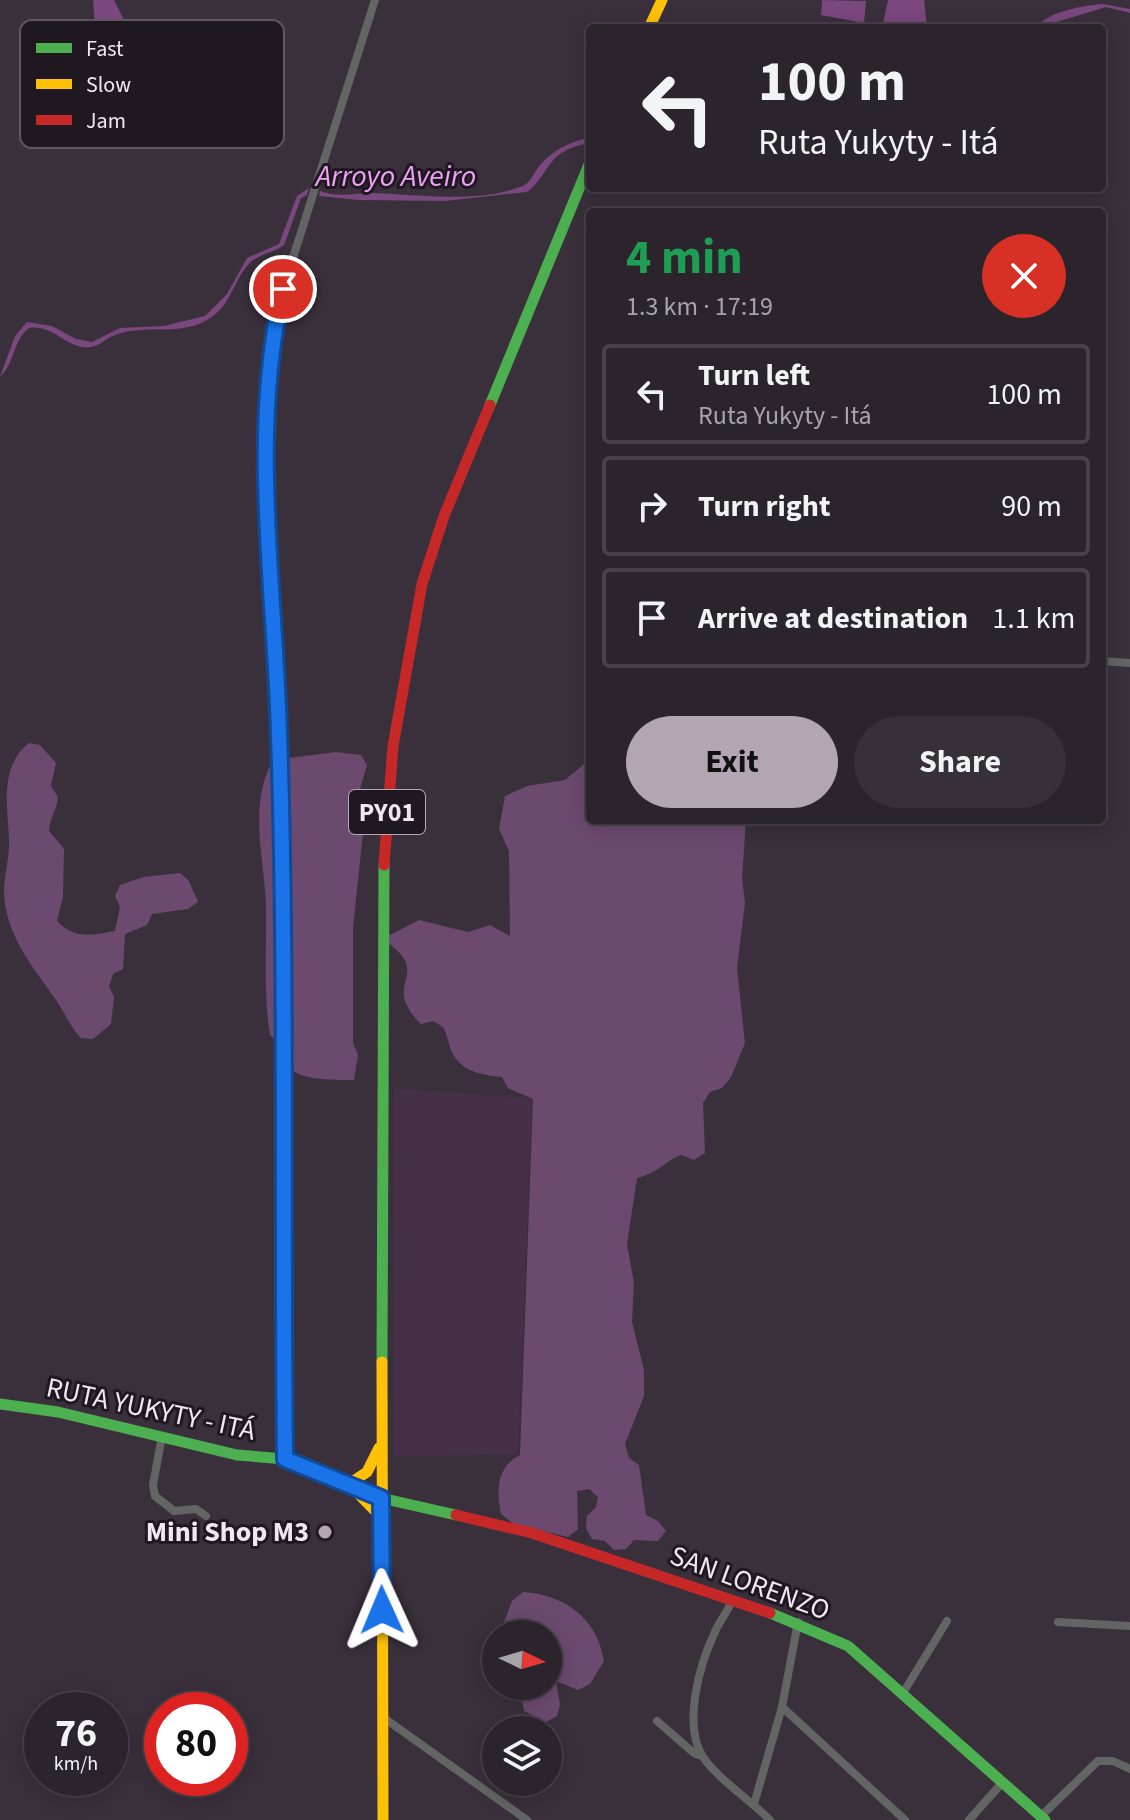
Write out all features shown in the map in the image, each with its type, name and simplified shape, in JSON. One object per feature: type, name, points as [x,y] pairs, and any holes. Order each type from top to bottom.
[{"type":"main road","points":[[651,24],[662,0]]},
{"type":"main road","name":"PY01","points":[[383,1820],[381,1444],[385,842],[393,746],[422,584],[444,516],[586,172]]},
{"type":"main road","name":"RUTA YUKYTY - ITÁ","points":[[0,1404],[58,1412],[237,1455],[285,1459],[381,1498]]},
{"type":"main road","points":[[381,1444],[367,1472],[349,1484],[381,1517]]},
{"type":"main road","name":"SAN LORENZO","points":[[381,1498],[532,1533],[798,1622],[848,1646],[1043,1818]]},
{"type":"street","points":[[285,1459],[279,736],[265,440],[270,342],[311,200],[375,0]]},
{"type":"street","points":[[1106,661],[1130,663]]},
{"type":"street","points":[[162,1436],[153,1485],[155,1496],[174,1511],[196,1509],[206,1516]]},
{"type":"street","points":[[702,1756],[695,1733],[697,1696],[709,1648],[732,1600]]},
{"type":"street","points":[[903,1693],[947,1621]]},
{"type":"street","points":[[754,1804],[782,1707],[798,1622]]},
{"type":"street","points":[[1058,1622],[1130,1626]]},
{"type":"street","points":[[782,1707],[905,1820]]},
{"type":"street","points":[[384,1718],[527,1820]]},
{"type":"street","points":[[657,1721],[688,1749],[702,1756],[770,1820]]},
{"type":"street","points":[[1043,1818],[1098,1761],[1113,1761],[1130,1769]]},
{"type":"street","points":[[969,1820],[1002,1783]]},
{"type":"shaded area","points":[[93,0],[114,0],[124,20],[95,20]]},
{"type":"shaded area","points":[[822,0],[866,1],[864,23],[821,15]]},
{"type":"shaded area","points":[[888,0],[924,0],[927,24],[883,24]]},
{"type":"shaded area","points":[[1103,4],[1130,9],[1130,13],[1106,7],[1050,24],[1040,24],[1056,14]]},
{"type":"shaded area","points":[[586,138],[585,144],[572,147],[555,158],[527,192],[445,201],[359,200],[319,196],[320,191],[340,195],[374,193],[448,197],[503,192],[527,183],[545,160],[567,145]]},
{"type":"shaded area","points":[[309,188],[307,195],[301,198],[284,245],[251,262],[224,305],[202,323],[177,329],[125,332],[91,347],[75,345],[46,330],[29,328],[0,377],[15,336],[27,322],[52,326],[76,339],[92,342],[120,328],[164,326],[205,316],[227,294],[247,258],[279,244],[297,196]]},
{"type":"shaded area","points":[[29,743],[40,745],[56,763],[51,786],[58,797],[49,831],[64,849],[63,897],[57,921],[77,934],[115,931],[120,907],[115,896],[120,885],[143,877],[180,873],[189,881],[198,902],[188,909],[152,914],[147,925],[125,934],[123,969],[113,974],[109,986],[114,997],[111,1024],[93,1039],[81,1038],[37,974],[15,936],[6,908],[4,886],[9,845],[7,786],[13,763]]},
{"type":"shaded area","points":[[336,752],[361,755],[367,765],[355,806],[363,833],[353,928],[353,1043],[358,1055],[354,1080],[311,1078],[290,1068],[270,1035],[267,1002],[266,905],[259,831],[265,777],[273,760]]},
{"type":"shaded area","points":[[586,765],[586,824],[746,824],[742,878],[745,903],[737,968],[745,1043],[731,1077],[722,1088],[710,1092],[703,1103],[705,1153],[694,1160],[681,1155],[637,1178],[627,1244],[634,1283],[632,1322],[644,1370],[644,1396],[625,1444],[629,1458],[639,1465],[646,1515],[658,1521],[666,1531],[658,1541],[634,1540],[626,1549],[614,1550],[605,1541],[592,1539],[586,1528],[587,1516],[596,1507],[598,1497],[589,1489],[577,1491],[578,1529],[568,1537],[514,1524],[501,1514],[500,1480],[507,1466],[520,1455],[533,1099],[508,1088],[502,1077],[480,1073],[461,1064],[452,1052],[443,1027],[433,1021],[421,1024],[406,1002],[407,965],[386,937],[419,920],[468,932],[490,925],[510,936],[509,851],[499,829],[505,796],[527,786],[565,780]]},
{"type":"shaded area","points":[[394,1088],[532,1099],[518,1454],[394,1456]]},
{"type":"shaded area","points":[[523,1592],[538,1594],[565,1604],[586,1621],[594,1632],[604,1661],[590,1684],[578,1690],[562,1683],[562,1620],[505,1620],[512,1601]]},
{"type":"shaded area","points":[[522,1700],[559,1700],[557,1716],[534,1716],[524,1711]]},
{"type":"traffic: fast","points":[[490,405],[586,172]]},
{"type":"traffic: fast","points":[[382,1362],[384,865]]},
{"type":"traffic: fast","points":[[0,1404],[58,1412],[237,1455],[285,1459],[381,1498],[456,1515]]},
{"type":"traffic: fast","points":[[770,1613],[848,1646],[1045,1820]]},
{"type":"traffic: slow","points":[[651,24],[662,0]]},
{"type":"traffic: slow","points":[[382,1362],[383,1820]]},
{"type":"traffic: slow","points":[[379,1448],[367,1472],[349,1484],[381,1517]]},
{"type":"traffic: jam","points":[[384,865],[393,746],[422,584],[444,516],[490,405]]},
{"type":"traffic: jam","points":[[456,1515],[532,1533],[770,1613]]},
{"type":"place","name":"Mini Shop M3","points":[[325,1532]]},
{"type":"route","points":[[283,289],[270,342],[265,440],[279,736],[285,1459],[381,1498],[382,1610]]},
{"type":"water label","name":"Arroyo Aveiro","points":[[396,176]]}]
